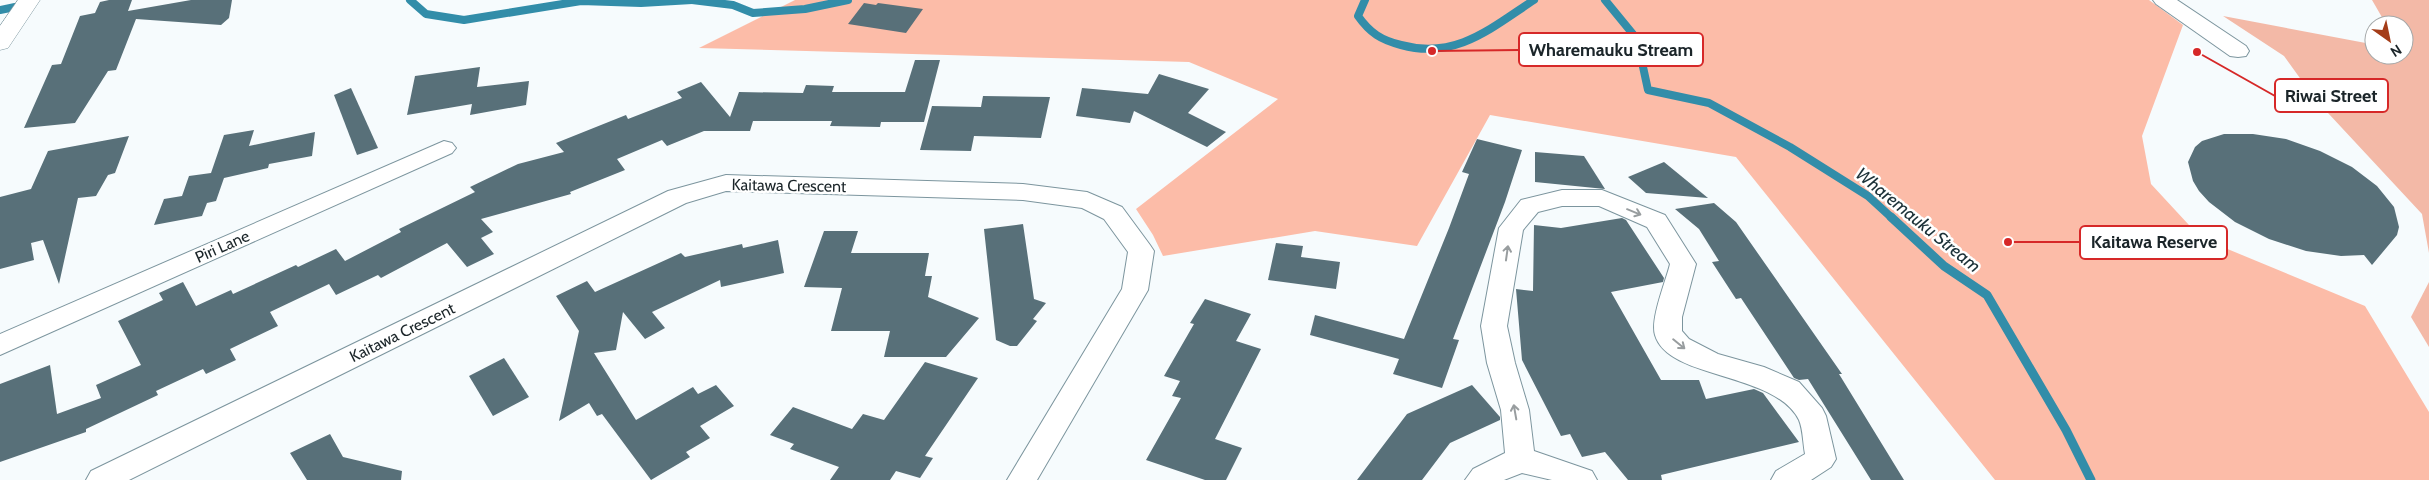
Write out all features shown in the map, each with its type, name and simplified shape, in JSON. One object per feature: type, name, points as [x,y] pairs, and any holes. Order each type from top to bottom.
[{"type":"street","points":[[0,43],[29,0]]},
{"type":"street","points":[[2163,0],[2238,51]]},
{"type":"street","name":"Piri Lane","points":[[0,344],[444,148]]},
{"type":"street","name":"Kaitawa Crescent","points":[[101,480],[677,197],[726,183],[1023,192],[1087,200],[1113,213],[1141,251],[1134,290],[1022,480]]},
{"type":"street","points":[[1520,460],[1515,410],[1501,363],[1494,326],[1502,291],[1511,228],[1530,206],[1562,198],[1602,198],[1656,221],[1683,264],[1669,317],[1668,334],[1679,346],[1711,363],[1754,374],[1789,390],[1812,416],[1821,459],[1786,480]]},
{"type":"street","points":[[1480,480],[1489,473],[1520,460],[1556,469],[1582,480]]},
{"type":"shaded area","points":[[795,0],[2149,0],[2183,25],[2142,136],[2151,184],[2201,238],[2365,306],[2429,412],[2429,480],[1995,480],[1736,157],[1490,115],[1417,246],[1315,231],[1163,256],[1153,235],[1136,209],[1278,99],[1189,62],[699,48]]},
{"type":"shaded area","points":[[2372,0],[2429,0],[2429,253],[2422,214],[2315,99],[2284,56],[2223,16],[2364,43],[2364,65],[2414,65],[2414,15],[2381,15]]},
{"type":"shaded area","points":[[2429,282],[2429,347],[2411,317]]},
{"type":"building","points":[[132,0],[128,11],[191,0],[232,0],[229,18],[221,25],[136,19],[116,70],[108,71],[75,123],[24,128],[52,65],[61,64],[80,16],[95,13],[100,2]]},
{"type":"building","points":[[864,3],[923,9],[906,33],[848,24]]},
{"type":"building","points":[[915,60],[940,60],[924,122],[881,122],[880,127],[830,126],[832,121],[753,121],[750,131],[704,131],[667,146],[662,140],[617,159],[625,170],[570,192],[571,194],[481,219],[493,232],[481,238],[494,254],[467,267],[447,243],[381,278],[378,275],[336,295],[329,284],[270,312],[278,326],[230,349],[236,360],[206,374],[203,369],[156,391],[158,395],[86,429],[86,432],[0,462],[0,384],[50,365],[57,414],[101,398],[96,385],[141,365],[118,321],[163,300],[159,293],[183,282],[196,306],[231,290],[233,294],[336,249],[345,261],[401,232],[399,229],[475,192],[470,187],[518,164],[564,152],[556,143],[626,115],[628,119],[682,98],[677,92],[701,82],[730,117],[739,92],[803,93],[806,85],[834,86],[832,92],[905,92]]},
{"type":"building","points":[[480,67],[477,87],[529,81],[526,105],[470,115],[472,104],[407,115],[415,76]]},
{"type":"building","points":[[1159,74],[1209,89],[1188,113],[1226,132],[1207,147],[1134,111],[1130,123],[1076,116],[1082,88],[1148,94]]},
{"type":"building","points":[[351,88],[378,148],[357,155],[334,95]]},
{"type":"building","points":[[983,96],[1050,97],[1041,138],[974,136],[971,151],[920,150],[932,106],[981,107]]},
{"type":"building","points":[[254,130],[249,146],[315,132],[312,156],[269,164],[268,168],[224,178],[216,201],[207,203],[202,216],[154,225],[164,199],[182,196],[189,176],[211,173],[224,135]]},
{"type":"building","points":[[2224,134],[2253,134],[2286,139],[2320,151],[2352,167],[2377,186],[2394,207],[2399,227],[2397,235],[2372,265],[2364,255],[2341,256],[2306,251],[2269,239],[2235,222],[2209,202],[2199,191],[2193,181],[2188,162],[2195,147],[2202,141]]},
{"type":"building","points":[[129,136],[115,173],[108,175],[96,196],[78,198],[59,284],[43,240],[31,243],[34,260],[0,269],[0,197],[31,189],[48,151]]},
{"type":"building","points":[[1477,139],[1522,150],[1505,202],[1453,339],[1459,340],[1442,388],[1393,374],[1399,359],[1310,335],[1315,315],[1404,339],[1469,174],[1462,172]]},
{"type":"building","points":[[1535,152],[1584,156],[1605,189],[1535,182]]},
{"type":"building","points":[[1664,162],[1708,198],[1646,193],[1628,177]]},
{"type":"building","points":[[1714,203],[1736,222],[1842,374],[1839,374],[1904,480],[1871,480],[1808,379],[1799,380],[1794,378],[1741,298],[1736,299],[1712,262],[1719,261],[1699,229],[1675,209]]},
{"type":"building","points":[[1622,218],[1626,220],[1664,278],[1663,282],[1611,292],[1661,380],[1699,380],[1706,399],[1754,389],[1763,393],[1799,442],[1661,475],[1662,480],[1628,480],[1605,452],[1582,457],[1570,434],[1561,436],[1522,360],[1516,289],[1533,291],[1534,225],[1561,228]]},
{"type":"building","points":[[1023,224],[1034,299],[1046,303],[1033,319],[1037,321],[1017,346],[1010,346],[996,340],[984,229]]},
{"type":"building","points":[[824,231],[858,231],[851,253],[929,253],[925,276],[932,276],[928,297],[979,318],[946,357],[884,357],[890,331],[831,331],[842,288],[804,287]]},
{"type":"building","points":[[778,240],[784,273],[721,287],[720,280],[652,312],[665,328],[645,339],[623,312],[616,350],[594,353],[636,420],[693,387],[698,394],[716,385],[734,406],[700,426],[710,438],[686,452],[690,457],[651,480],[602,414],[597,416],[589,403],[559,421],[579,331],[556,296],[587,281],[595,292],[681,253],[685,257],[742,244],[743,248]]},
{"type":"building","points":[[1276,243],[1303,246],[1301,257],[1340,262],[1336,289],[1268,280]]},
{"type":"building","points":[[1205,299],[1251,314],[1236,341],[1261,349],[1215,439],[1242,448],[1226,480],[1205,480],[1146,460],[1181,398],[1172,396],[1180,381],[1164,376],[1194,324],[1190,323]]},
{"type":"building","points":[[504,358],[529,397],[493,416],[469,376]]},
{"type":"building","points":[[925,362],[978,378],[925,456],[933,458],[920,478],[896,471],[890,480],[830,480],[839,467],[790,449],[794,444],[770,435],[793,407],[852,429],[863,414],[884,420]]},
{"type":"building","points":[[1472,385],[1500,417],[1500,420],[1450,443],[1422,480],[1357,480],[1407,414]]},
{"type":"building","points":[[330,434],[343,457],[402,471],[401,480],[307,480],[290,453]]},
{"type":"waterway","points":[[410,0],[426,14],[464,20],[581,1],[641,3],[692,0],[733,5],[753,13],[805,9],[848,0]]},
{"type":"waterway","name":"Wharemauku Stream","points":[[1365,0],[1358,16],[1367,27],[1382,38],[1394,43],[1421,49],[1456,45],[1472,39],[1534,0]]},
{"type":"waterway","name":"Wharemauku Stream","points":[[1605,0],[1637,39],[1648,90],[1709,103],[1790,147],[1868,196],[1892,218]]},
{"type":"waterway","points":[[0,10],[15,7]]},
{"type":"waterway","name":"Wharemauku Stream","points":[[1891,217],[1944,266],[1987,295],[2066,430],[2091,480]]},
{"type":"place","name":"Wharemauku Stream","points":[[1432,51]]},
{"type":"place","name":"Riwai Street","points":[[2197,52]]},
{"type":"place","name":"Kaitawa Reserve","points":[[2008,242]]}]
